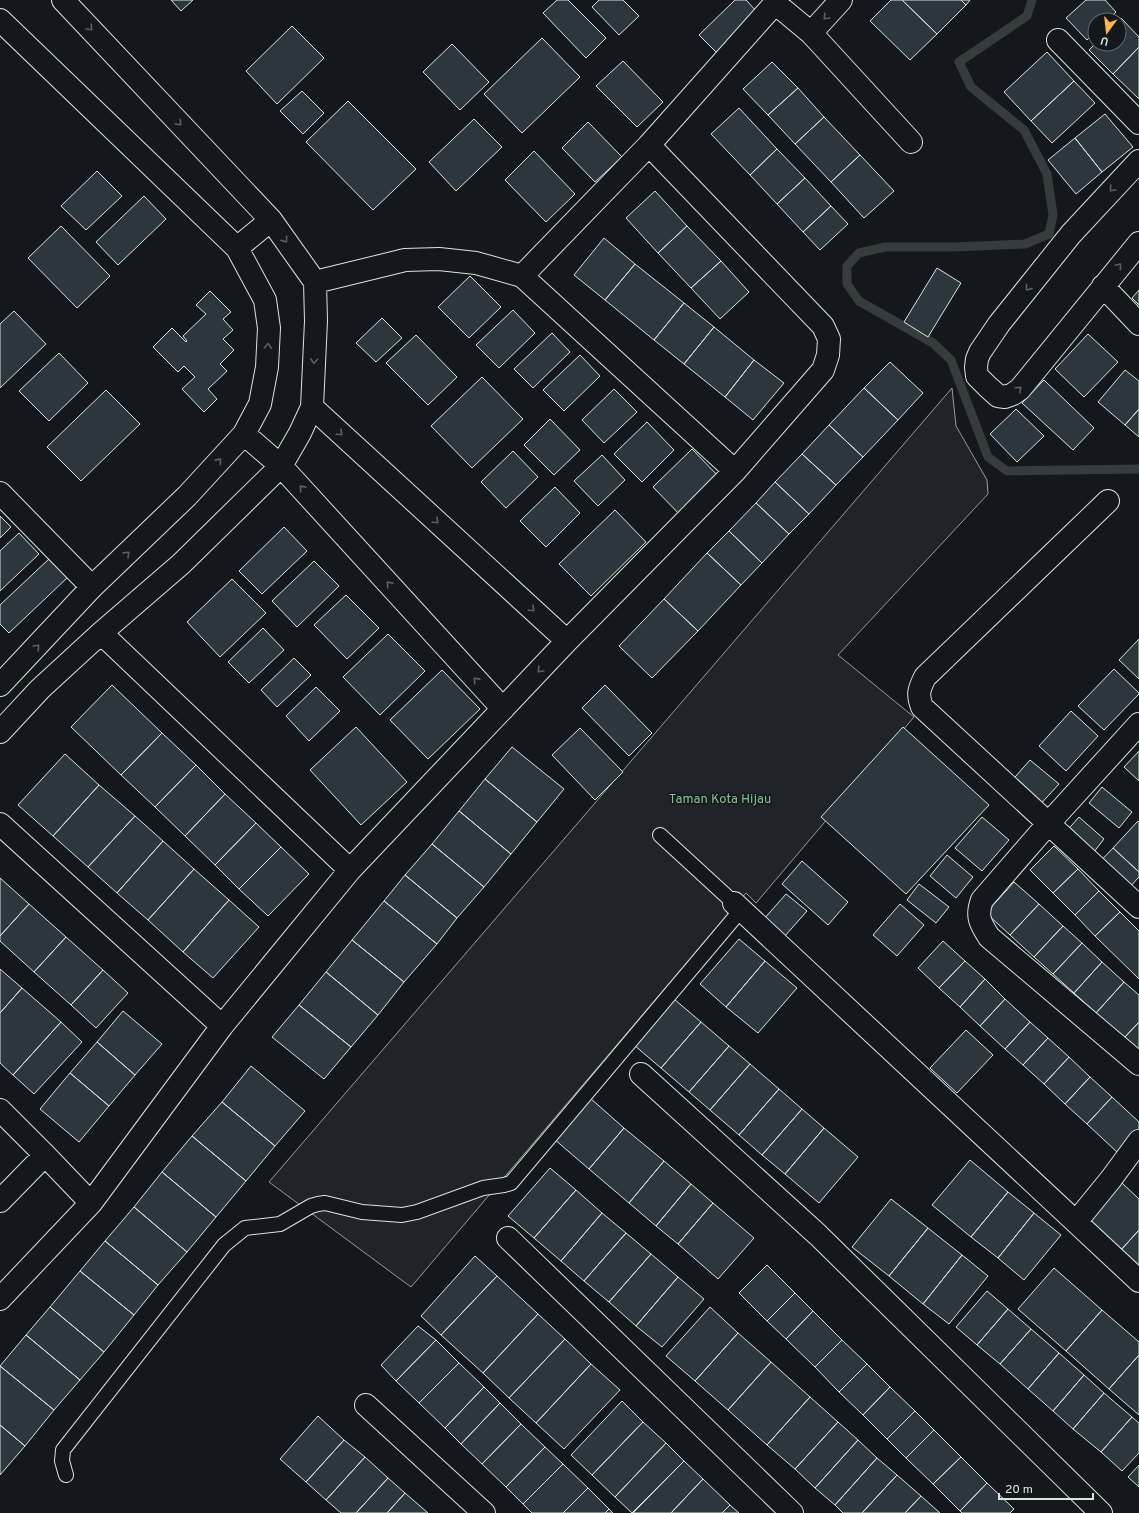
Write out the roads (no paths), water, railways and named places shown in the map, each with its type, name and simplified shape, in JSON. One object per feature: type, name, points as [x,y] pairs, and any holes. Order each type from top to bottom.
[{"type":"street","points":[[0,732],[40,689],[101,633],[181,564],[281,466],[300,433],[312,407],[316,320],[315,282],[271,220],[63,0]]},
{"type":"street","points":[[811,33],[841,0]]},
{"type":"street","points":[[522,276],[649,145],[777,2],[811,33],[911,142]]},
{"type":"street","points":[[0,20],[237,248],[265,300],[269,328],[267,367],[260,404],[244,434],[187,496],[92,587],[0,685]]},
{"type":"street","points":[[1058,40],[1139,123]]},
{"type":"street","points":[[0,1299],[91,1203],[222,1026],[350,870],[567,641],[735,471],[823,370],[828,355],[829,339],[823,326],[649,145]]},
{"type":"street","points":[[1139,161],[1071,234],[999,324],[977,359],[977,376],[998,396],[1005,397],[1020,389],[1139,244]]},
{"type":"street","points":[[237,248],[271,220]]},
{"type":"street","points":[[315,282],[405,260],[439,259],[476,263],[522,276],[735,471]]},
{"type":"street","points":[[1103,286],[1139,324]]},
{"type":"street","points":[[312,407],[567,641]]},
{"type":"street","points":[[244,434],[281,466],[503,709]]},
{"type":"street","points":[[0,492],[92,587]]},
{"type":"street","points":[[1108,501],[925,677],[920,687],[918,698],[922,707],[1139,907]]},
{"type":"street","points":[[101,633],[350,870]]},
{"type":"street","points":[[19,666],[40,689]]},
{"type":"street","points":[[1139,724],[1048,824],[982,900],[978,908],[979,918],[989,937],[1139,1064]]},
{"type":"street","points":[[0,824],[222,1026]]},
{"type":"street","points":[[737,907],[1139,1281]]},
{"type":"street","points":[[641,1074],[818,1235],[1101,1513]]},
{"type":"street","points":[[0,1110],[46,1155],[91,1203]]},
{"type":"street","points":[[1076,1222],[1111,1179],[1139,1141]]},
{"type":"street","points":[[0,1201],[46,1155]]},
{"type":"street","points":[[508,1238],[792,1513]]},
{"type":"street","points":[[366,1405],[484,1513]]},
{"type":"lane","points":[[66,1475],[62,1461],[63,1450],[224,1245],[245,1228],[280,1224],[311,1206],[318,1204],[330,1204],[362,1212],[402,1215],[417,1212],[483,1188],[504,1185],[511,1182],[737,907],[660,835]]},
{"type":"waterway","points":[[1032,0],[1027,16],[959,62],[971,87],[1024,130],[1047,174],[1053,215],[1049,234],[1025,244],[954,247],[885,247],[859,253],[847,266],[847,284],[859,301],[933,343],[951,360],[988,457],[1007,471],[1139,469]]},
{"type":"park label","name":"Taman Kota Hijau","points":[[720,800]]}]
